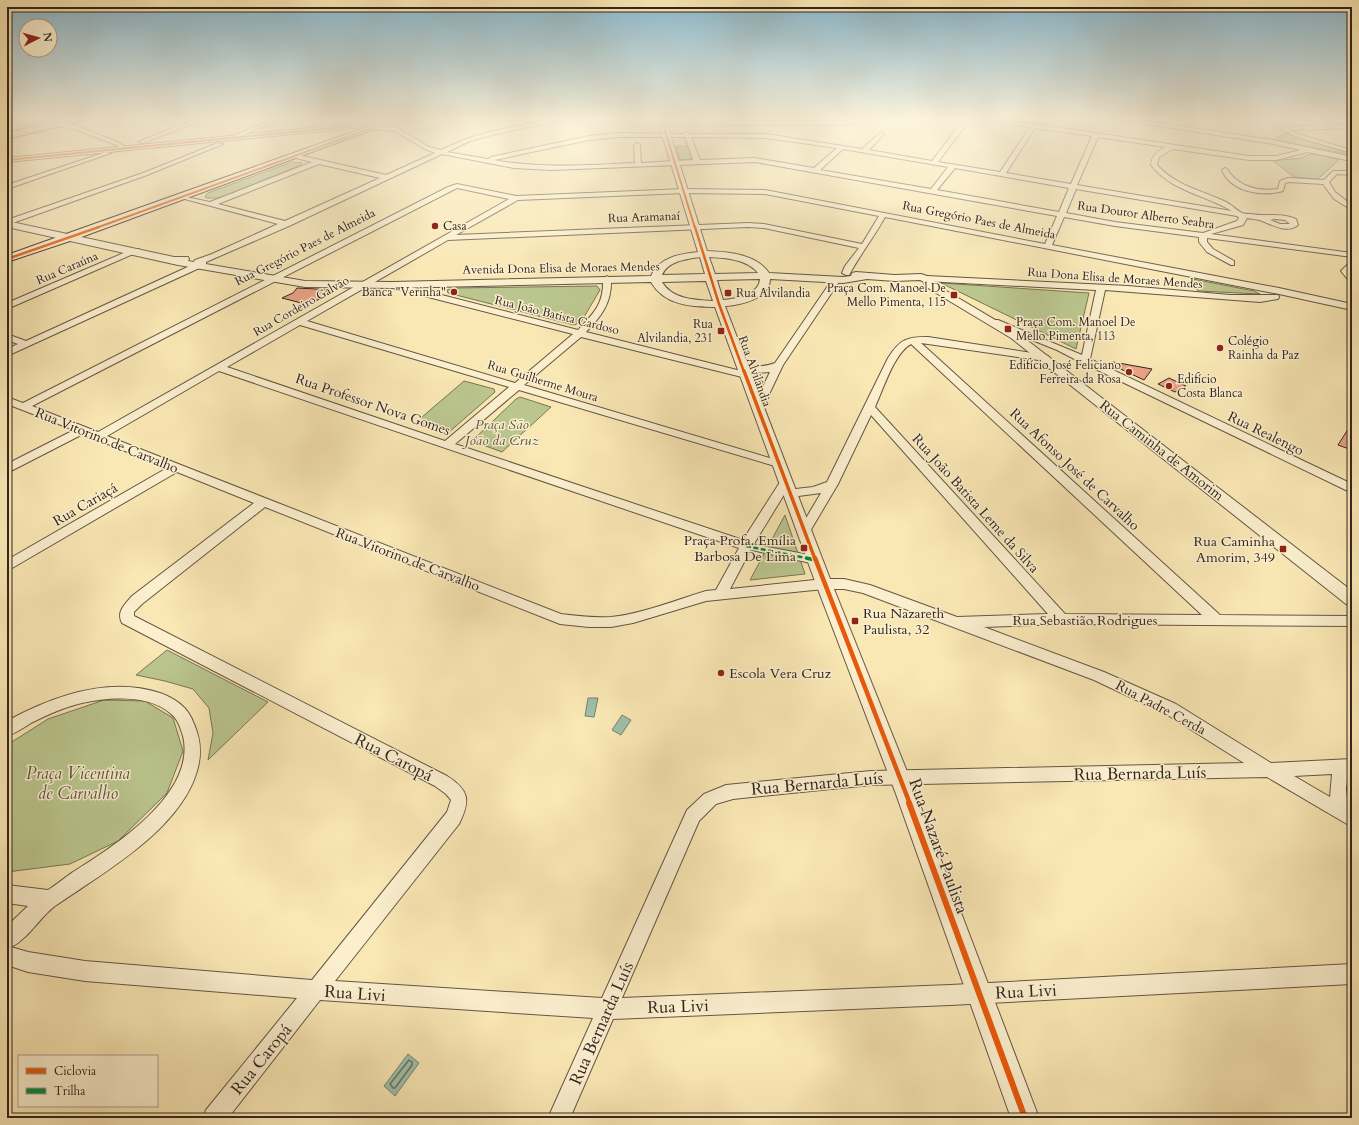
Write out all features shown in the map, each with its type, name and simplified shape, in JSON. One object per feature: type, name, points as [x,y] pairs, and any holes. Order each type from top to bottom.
[{"type":"main road","points":[[7,259],[255,170]]},
{"type":"street","points":[[7,187],[56,170]]},
{"type":"street","points":[[7,223],[152,170]]},
{"type":"street","points":[[210,204],[296,170]]},
{"type":"street","points":[[357,170],[386,177]]},
{"type":"street","points":[[7,353],[400,170]]},
{"type":"street","name":"Rua Alvilândia","points":[[677,170],[719,304],[824,584]]},
{"type":"street","points":[[932,192],[949,170]]},
{"type":"street","points":[[981,170],[1266,219]]},
{"type":"street","points":[[1002,174],[1004,170]]},
{"type":"street","points":[[1048,246],[1060,215],[1081,170]]},
{"type":"street","points":[[1158,170],[1175,183],[1223,204],[1240,214],[1243,218],[1240,223],[1204,235],[1203,243],[1207,248],[1231,263]]},
{"type":"street","points":[[1225,170],[1227,177],[1232,181],[1252,189],[1266,192],[1281,190],[1282,182],[1288,180],[1326,182]]},
{"type":"street","name":"Rua Doutor Alberto Seabra","points":[[815,171],[1115,224],[1352,256]]},
{"type":"street","points":[[1326,182],[1335,172],[1352,172]]},
{"type":"street","points":[[1326,182],[1328,188],[1337,198],[1352,208]]},
{"type":"street","name":"Rua Gregório Paes de Almeida","points":[[24,406],[450,188],[462,187],[516,198],[684,192],[765,192],[1245,285],[1279,294],[1295,302],[1339,304],[1352,307]]},
{"type":"street","points":[[183,197],[286,224]]},
{"type":"street","name":"Rua Cordeiro Galvão","points":[[99,436],[516,198]]},
{"type":"street","points":[[758,407],[778,364],[841,276],[864,247],[883,215]]},
{"type":"street","name":"Avenida Dona Elisa de Moraes Mendes","points":[[7,223],[174,260],[199,263],[305,284],[317,282],[392,285],[765,276],[867,276],[921,282]]},
{"type":"street","name":"Rua Aramanaí","points":[[447,238],[756,225],[864,247]]},
{"type":"street","name":"Rua Caraúna","points":[[7,306],[136,251]]},
{"type":"street","points":[[703,254],[724,255],[744,259],[758,267],[765,276],[765,283],[761,289],[754,294],[745,299],[719,304],[698,303],[679,299],[664,292],[656,283],[655,279],[657,271],[664,265],[681,257],[703,254]]},
{"type":"street","points":[[1352,264],[1345,271],[1352,279]]},
{"type":"street","points":[[447,445],[579,334],[604,305],[609,291],[607,280]]},
{"type":"street","name":"Rua Dona Elisa de Moraes Mendes","points":[[921,282],[952,280],[1101,288],[1230,298],[1260,299],[1279,294]]},
{"type":"street","name":"Rua Caminha de Amorim","points":[[921,282],[995,322],[1352,600]]},
{"type":"street","points":[[434,297],[440,283]]},
{"type":"street","name":"Rua João Batista Cardoso","points":[[392,285],[715,368],[765,370],[778,364]]},
{"type":"street","points":[[1086,362],[1101,288]]},
{"type":"street","name":"Rua Guilherme Moura","points":[[300,322],[778,464]]},
{"type":"street","name":"Rua Realengo","points":[[995,322],[1060,348],[1086,362],[1352,489]]},
{"type":"street","points":[[7,337],[27,344]]},
{"type":"street","points":[[805,530],[832,484],[868,407],[898,349],[905,343],[912,340],[942,342],[1035,354],[1042,347],[1060,348]]},
{"type":"street","name":"Rua Afonso José de Carvalho","points":[[912,340],[1217,620]]},
{"type":"street","name":"Rua Professor Nova Gomes","points":[[219,368],[746,546]]},
{"type":"street","name":"Rua Vitorino de Carvalho","points":[[7,400],[560,618],[588,622],[611,622],[633,618],[690,600],[721,593],[824,584]]},
{"type":"street","name":"Rua João Batista Leme da Silva","points":[[868,407],[1061,619]]},
{"type":"street","points":[[7,469],[82,430]]},
{"type":"street","name":"Rua Cariaçá","points":[[7,566],[177,467]]},
{"type":"street","points":[[721,593],[746,546],[788,488],[815,492],[832,484]]},
{"type":"street","name":"Rua Caropá","points":[[214,1118],[453,818],[459,805],[459,797],[454,790],[441,781],[127,618],[127,611],[137,600],[263,502]]},
{"type":"street","points":[[746,546],[815,560]]},
{"type":"street","name":"Rua Sebastião Rodrigues","points":[[824,584],[844,584],[865,588],[956,622],[1061,619],[1352,621]]},
{"type":"street","name":"Rua Nazaré Paulista","points":[[824,584],[899,777],[1024,1118]]},
{"type":"street","name":"Rua Padre Cerda","points":[[956,622],[1134,691],[1190,720],[1346,815]]},
{"type":"street","points":[[7,729],[28,717],[75,699],[93,695],[134,693],[166,703],[180,712],[187,724],[193,750],[190,765],[182,786],[168,806],[149,826],[110,859],[49,899],[7,939]]},
{"type":"street","points":[[1346,767],[1338,788],[1346,815]]},
{"type":"street","name":"Rua Bernarda Luís","points":[[559,1118],[693,816],[707,800],[716,795],[733,790],[871,778],[1270,770],[1346,767]]},
{"type":"street","points":[[7,894],[49,899]]},
{"type":"street","name":"Rua Livi","points":[[7,955],[28,962],[85,971],[316,990],[608,1008],[979,994],[1352,974]]},
{"type":"green space","points":[[269,170],[288,170],[220,198],[206,198],[205,196],[208,193]]},
{"type":"green space","points":[[1285,170],[1327,170],[1318,179],[1294,177]]},
{"type":"green space","points":[[1193,279],[1254,291],[1260,294],[1198,291]]},
{"type":"green space","points":[[941,283],[1089,293],[1076,349]]},
{"type":"green space","points":[[597,286],[600,290],[581,322],[574,325],[448,293],[447,290],[455,288]]},
{"type":"green space","name":"Praça São João da Cruz","points":[[464,381],[494,389],[495,392],[448,433],[415,423]]},
{"type":"green space","name":"Praça São João da Cruz","points":[[520,397],[551,407],[502,452],[472,441],[516,399]]},
{"type":"green space","points":[[785,515],[805,574],[750,580]]},
{"type":"green space","points":[[167,650],[268,702],[208,760],[213,733],[209,708],[193,689],[136,675]]},
{"type":"green space","name":"Praça Vicentina de Carvalho","points":[[104,700],[145,701],[173,718],[183,751],[167,793],[118,841],[70,864],[7,872],[7,745],[48,719]]},
{"type":"water","points":[[588,698],[598,698],[594,717],[585,716]]},
{"type":"water","points":[[622,715],[631,720],[621,735],[612,730]]},
{"type":"water","points":[[408,1054],[419,1063],[395,1096],[384,1086]]},
{"type":"building","points":[[297,288],[335,290],[309,305],[282,298],[293,293]]},
{"type":"building","points":[[1113,362],[1152,369],[1144,380],[1112,365]]},
{"type":"building","name":"Edifício Costa Blanca","points":[[1169,378],[1186,386],[1175,392],[1158,384]]},
{"type":"building","points":[[1352,423],[1352,450],[1338,445]]},
{"type":"marked path","points":[[746,546],[815,560]]},
{"type":"cycle path","points":[[7,259],[255,170]]},
{"type":"cycle path","points":[[677,170],[719,304],[824,584],[906,794],[1025,1118]]},
{"type":"place","name":"Casa","points":[[435,226]]},
{"type":"place","name":"Banca \"Verinha\"","points":[[454,292]]},
{"type":"place","name":"Rua Alvilandia","points":[[728,293]]},
{"type":"place","name":"Praça Com. Manoel De Mello Pimenta, 115","points":[[954,295]]},
{"type":"place","name":"Praça Com. Manoel De Mello Pimenta, 113","points":[[1008,329]]},
{"type":"place","name":"Rua Alvilandia, 231","points":[[721,331]]},
{"type":"place","name":"Colégio Rainha da Paz","points":[[1220,348]]},
{"type":"place","name":"Edifício José Feliciano Ferreira da Rosa","points":[[1129,372]]},
{"type":"place","name":"Edifício Costa Blanca","points":[[1169,386]]},
{"type":"place","name":"Praça Profa. Emília Barbosa De Lima","points":[[804,548]]},
{"type":"place","name":"Rua Caminha Amorim, 349","points":[[1283,549]]},
{"type":"place","name":"Rua Nazareth Paulista, 32","points":[[855,621]]},
{"type":"place","name":"Escola Vera Cruz","points":[[721,673]]}]
